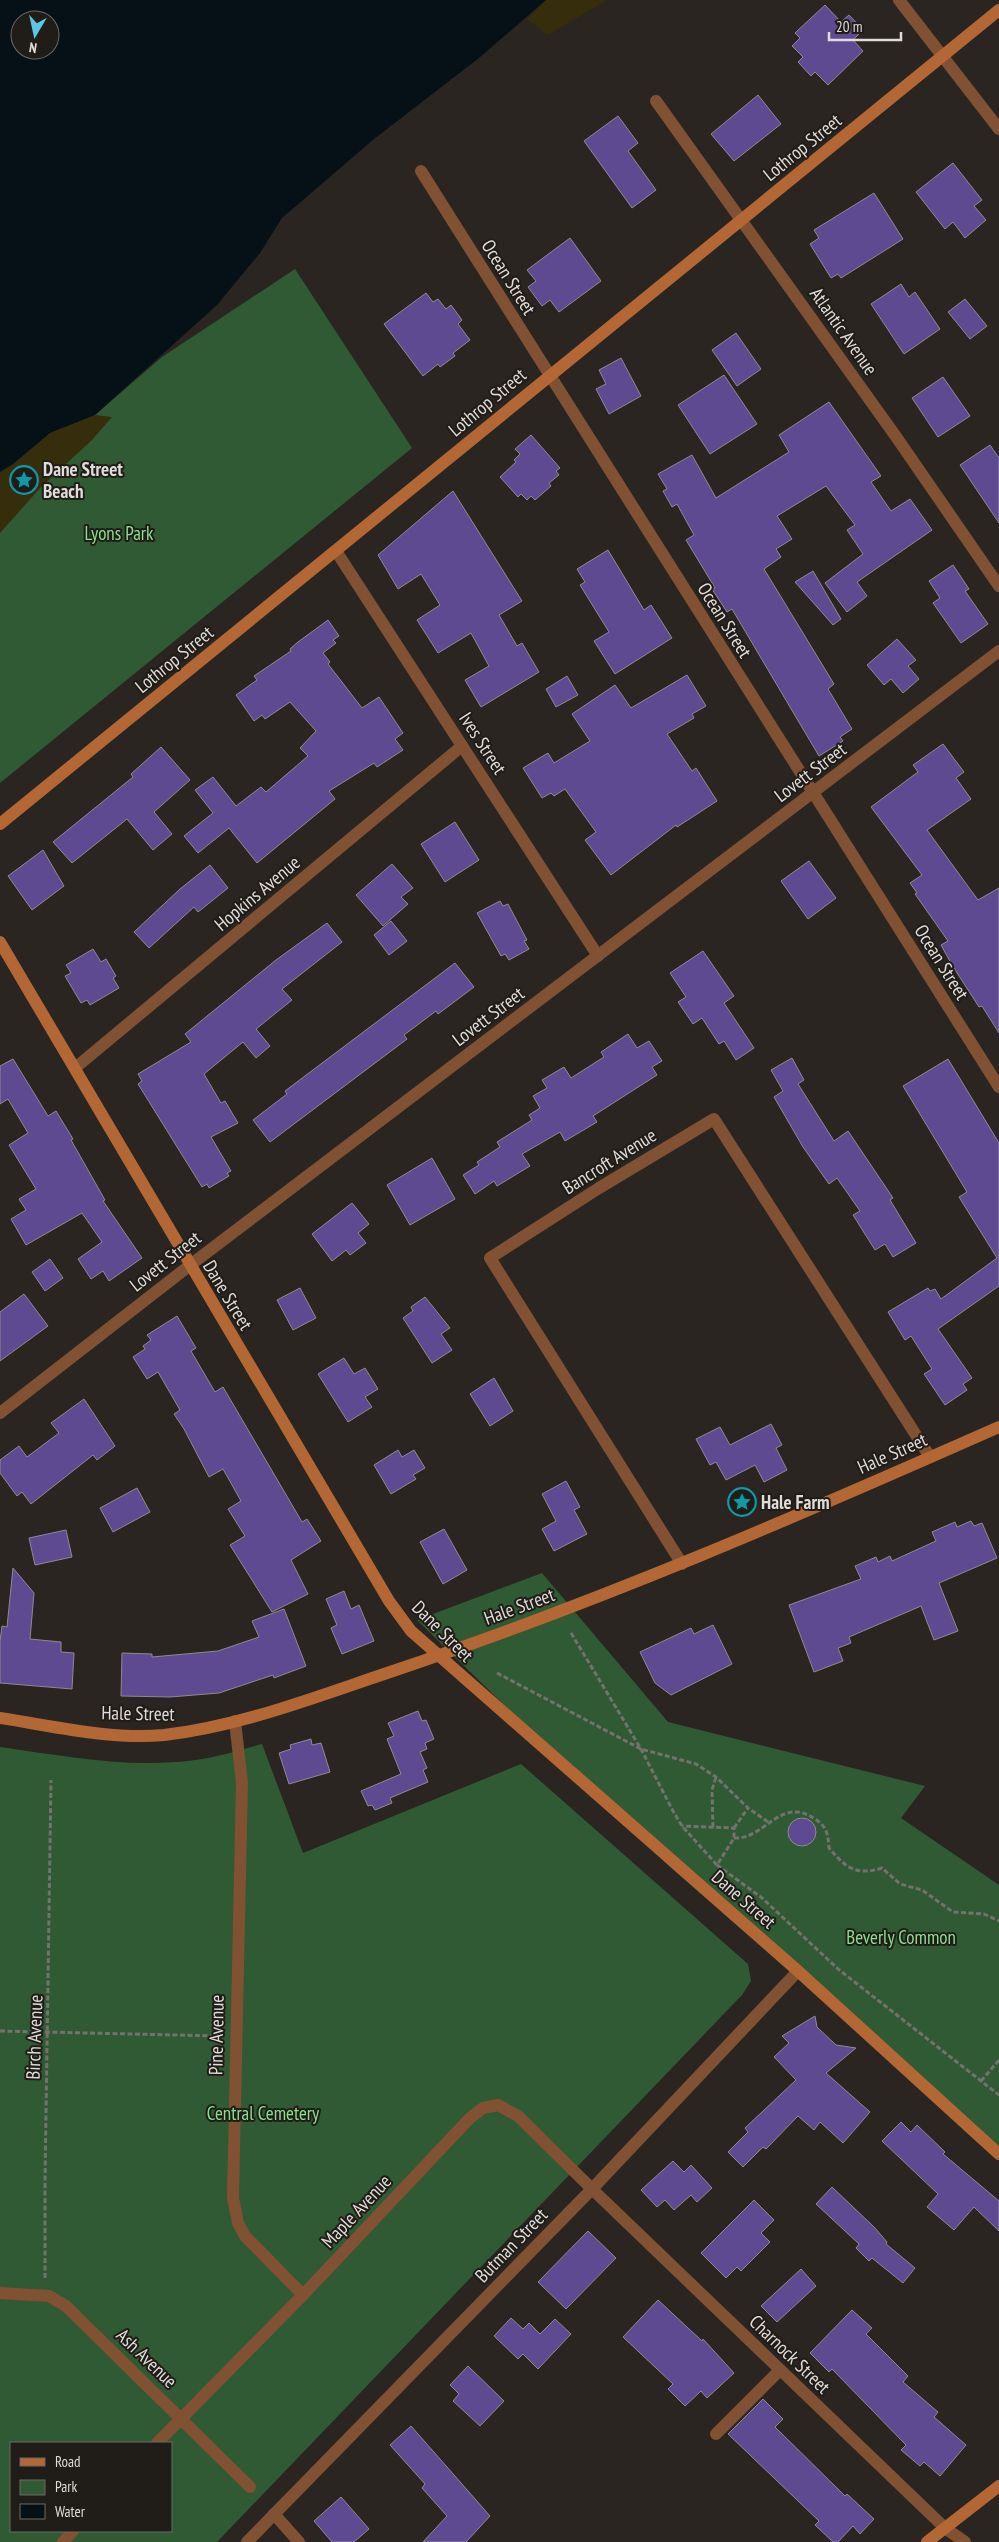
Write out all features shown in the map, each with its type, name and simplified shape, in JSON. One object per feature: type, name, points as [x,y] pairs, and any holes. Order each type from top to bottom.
[{"type":"main road","name":"Lothrop Street","points":[[0,824],[999,10]]},
{"type":"main road","name":"Dane Street","points":[[0,942],[189,1266],[389,1601],[411,1631],[798,1972],[999,2154]]},
{"type":"main road","name":"Hale Street","points":[[0,1718],[84,1730],[151,1735],[196,1730],[273,1711],[438,1656],[682,1564],[999,1427]]},
{"type":"main road","points":[[927,2542],[999,2486]]},
{"type":"street","points":[[899,0],[999,129]]},
{"type":"street","name":"Atlantic Avenue","points":[[656,101],[742,220],[999,586]]},
{"type":"street","name":"Ocean Street","points":[[421,171],[548,376],[999,1087]]},
{"type":"street","name":"Ives Street","points":[[336,551],[598,956]]},
{"type":"street","name":"Lovett Street","points":[[0,1413],[189,1266],[999,651]]},
{"type":"street","name":"Hopkins Avenue","points":[[75,1068],[462,746]]},
{"type":"street","name":"Bancroft Avenue","points":[[682,1564],[490,1258],[599,1188],[714,1119],[930,1457]]},
{"type":"street","name":"Pine Avenue","points":[[235,1721],[242,1793],[235,2037],[233,2198],[238,2223],[245,2236],[303,2295]]},
{"type":"street","name":"Butman Street","points":[[247,2542],[592,2189],[798,1972]]},
{"type":"street","name":"Maple Avenue","points":[[158,2442],[303,2295],[470,2118],[490,2105],[506,2108],[518,2116],[592,2189]]},
{"type":"street","name":"Charnock Street","points":[[592,2189],[945,2528],[965,2542]]},
{"type":"street","name":"Ash Avenue","points":[[0,2293],[49,2296],[66,2306],[250,2487]]},
{"type":"street","points":[[716,2434],[780,2370]]},
{"type":"street","points":[[274,2514],[299,2542]]},
{"type":"street","points":[[63,2542],[72,2532]]},
{"type":"path","points":[[571,1633],[641,1749],[682,1826],[717,1864],[762,1898],[838,1969],[999,2095]]},
{"type":"path","points":[[497,1673],[641,1749],[696,1764],[716,1777],[748,1808],[768,1822]]},
{"type":"path","points":[[713,1827],[712,1790],[716,1777]]},
{"type":"path","name":"Birch Avenue","points":[[49,2296],[44,2236],[51,1780]]},
{"type":"path","points":[[717,1864],[734,1838],[734,1828],[748,1808]]},
{"type":"path","points":[[734,1838],[743,1839],[754,1835],[768,1822],[795,1811],[808,1815],[824,1825],[828,1835],[829,1848],[838,1859],[853,1869],[867,1873],[882,1868],[900,1884],[922,1890],[954,1912],[984,1914],[999,1921]]},
{"type":"path","points":[[682,1826],[734,1828]]},
{"type":"path","points":[[0,2031],[235,2037]]},
{"type":"path","points":[[980,2081],[999,2060]]},
{"type":"green space","name":"Lyons Park","points":[[295,269],[412,448],[0,783],[0,472],[13,464],[50,433],[95,415],[162,357]]},
{"type":"green space","name":"Beverly Common","points":[[542,1573],[668,1722],[925,1786],[901,1818],[999,1885],[999,2154],[670,1867],[417,1620]]},
{"type":"green space","name":"Central Cemetery","points":[[262,1744],[303,1853],[521,1764],[748,1964],[751,1981],[742,1995],[217,2542],[0,2542],[0,1747],[97,1760],[146,1763],[204,1759]]},
{"type":"sand","points":[[546,0],[607,0],[548,35],[527,19]]},
{"type":"sand","name":"Dane Street Beach","points":[[95,415],[112,417],[92,440],[41,487],[0,533],[0,472],[13,464],[50,433]]},
{"type":"water","points":[[0,0],[546,0],[479,58],[374,139],[282,218],[260,253],[217,305],[95,415],[50,433],[13,464],[0,472]]},
{"type":"building","points":[[825,5],[841,22],[849,15],[863,30],[853,40],[863,51],[828,85],[815,72],[811,76],[798,62],[803,57],[792,46],[800,38],[795,33]]},
{"type":"building","points":[[758,95],[781,124],[734,161],[711,134]]},
{"type":"building","points":[[618,116],[638,143],[628,151],[656,190],[632,208],[584,141]]},
{"type":"building","points":[[953,163],[982,200],[974,206],[986,220],[965,238],[953,222],[945,229],[916,192]]},
{"type":"building","points":[[874,193],[903,239],[841,278],[838,274],[831,278],[810,244],[819,238],[814,230]]},
{"type":"building","points":[[570,238],[601,281],[559,312],[550,300],[542,306],[528,287],[536,281],[527,270]]},
{"type":"building","points":[[901,284],[909,297],[915,292],[940,329],[904,354],[871,304]]},
{"type":"building","points":[[426,293],[433,302],[438,299],[446,309],[451,305],[462,320],[458,324],[470,340],[453,353],[455,356],[440,367],[438,364],[423,376],[384,324]]},
{"type":"building","points":[[965,299],[987,326],[970,339],[948,312]]},
{"type":"building","points":[[736,333],[761,369],[737,386],[712,350]]},
{"type":"building","points":[[621,358],[641,396],[609,414],[596,389],[606,384],[599,370]]},
{"type":"building","points":[[724,375],[757,424],[710,454],[678,405]]},
{"type":"building","points":[[943,377],[970,416],[938,437],[912,398]]},
{"type":"building","points":[[829,402],[881,476],[871,482],[891,511],[910,499],[932,530],[857,582],[867,596],[847,612],[825,583],[863,554],[847,530],[855,525],[826,486],[777,516],[792,539],[776,549],[781,557],[764,569],[834,684],[828,689],[852,729],[840,737],[843,741],[819,756],[732,609],[727,612],[712,589],[715,588],[686,540],[694,535],[677,504],[672,507],[663,491],[667,489],[658,474],[692,455],[716,498],[789,452],[779,435]]},
{"type":"building","points":[[531,435],[560,468],[556,471],[559,475],[549,483],[551,486],[535,500],[531,496],[527,500],[521,494],[518,497],[500,477],[516,462],[514,460],[520,454],[515,449]]},
{"type":"building","points":[[990,445],[999,458],[999,523],[960,465]]},
{"type":"building","points":[[453,491],[522,601],[499,615],[517,646],[522,643],[539,672],[481,707],[465,680],[489,666],[471,633],[438,653],[417,620],[440,605],[421,574],[398,589],[378,555]]},
{"type":"building","points":[[608,550],[644,610],[651,605],[672,638],[615,674],[594,641],[609,632],[580,585],[585,582],[577,569]]},
{"type":"building","points":[[953,565],[969,589],[965,591],[988,624],[961,643],[933,603],[940,598],[929,581]]},
{"type":"building","points":[[813,571],[841,619],[833,625],[795,582]]},
{"type":"building","points":[[328,620],[339,636],[333,640],[336,643],[323,653],[330,662],[328,664],[362,708],[379,697],[403,733],[395,739],[403,750],[377,767],[374,763],[329,791],[335,799],[257,863],[229,828],[198,853],[184,836],[213,813],[195,790],[213,777],[236,806],[261,787],[266,792],[308,756],[300,748],[316,731],[290,702],[265,719],[262,715],[254,721],[236,695],[257,680],[254,676],[291,651],[290,649],[298,642]]},
{"type":"building","points":[[897,639],[916,660],[908,666],[919,679],[903,693],[891,679],[884,685],[867,665]]},
{"type":"building","points":[[687,675],[706,706],[692,714],[694,718],[667,734],[692,771],[696,768],[717,801],[677,827],[676,825],[611,875],[585,840],[596,832],[565,789],[554,796],[551,793],[542,798],[523,768],[548,753],[554,763],[590,741],[572,714],[615,685],[631,708]]},
{"type":"building","points":[[567,676],[578,695],[556,707],[546,689]]},
{"type":"building","points":[[943,744],[964,772],[956,778],[971,799],[927,830],[978,900],[999,888],[999,1033],[982,1006],[979,1007],[952,965],[941,945],[948,941],[915,894],[917,893],[910,883],[922,875],[871,807],[918,772],[913,765]]},
{"type":"building","points":[[161,747],[190,780],[154,812],[172,834],[153,850],[127,819],[72,863],[53,842],[133,777],[131,774]]},
{"type":"building","points":[[455,822],[479,860],[445,882],[421,844]]},
{"type":"building","points":[[43,850],[64,886],[32,910],[8,876]]},
{"type":"building","points":[[809,861],[836,898],[808,919],[781,881]]},
{"type":"building","points":[[392,864],[413,888],[401,897],[408,904],[383,926],[356,895]]},
{"type":"building","points":[[210,865],[228,888],[198,912],[194,907],[149,948],[134,932],[180,889]]},
{"type":"building","points":[[500,901],[503,906],[508,904],[527,940],[524,941],[529,949],[509,960],[505,954],[501,956],[477,913]]},
{"type":"building","points":[[391,921],[407,941],[389,955],[374,935]]},
{"type":"building","points":[[327,923],[342,942],[282,989],[292,1000],[256,1029],[270,1046],[256,1058],[243,1042],[204,1074],[221,1103],[225,1101],[238,1123],[211,1137],[231,1171],[227,1173],[229,1176],[209,1188],[207,1184],[202,1187],[138,1084],[142,1081],[138,1074],[191,1042],[185,1034],[276,960]]},
{"type":"building","points":[[93,949],[101,962],[106,959],[116,976],[113,978],[119,988],[90,1005],[87,1000],[81,1003],[65,976],[71,973],[66,965]]},
{"type":"building","points":[[703,951],[734,996],[724,1003],[754,1048],[736,1060],[724,1041],[719,1044],[702,1018],[693,1024],[678,1002],[686,997],[670,973]]},
{"type":"building","points":[[455,963],[474,987],[438,1014],[436,1011],[404,1035],[407,1039],[270,1142],[253,1120],[287,1094],[285,1091]]},
{"type":"building","points":[[628,1034],[637,1048],[649,1041],[662,1061],[652,1067],[657,1075],[593,1116],[597,1122],[565,1141],[560,1132],[522,1154],[530,1166],[497,1186],[494,1181],[475,1194],[463,1175],[479,1165],[477,1162],[500,1147],[497,1142],[532,1120],[529,1115],[540,1108],[533,1096],[547,1088],[542,1080],[564,1067],[571,1078],[604,1057],[601,1052]]},
{"type":"building","points":[[792,1058],[804,1080],[798,1084],[834,1141],[848,1131],[893,1198],[890,1200],[916,1243],[893,1257],[885,1244],[875,1250],[853,1215],[860,1211],[837,1178],[829,1184],[803,1147],[774,1097],[783,1091],[771,1070]]},
{"type":"building","points":[[13,1059],[48,1116],[56,1111],[105,1200],[103,1201],[142,1258],[109,1281],[103,1271],[91,1279],[78,1259],[102,1242],[82,1213],[26,1245],[11,1219],[26,1210],[19,1199],[36,1189],[9,1145],[28,1133],[8,1099],[0,1104],[0,1066]]},
{"type":"building","points":[[948,1059],[999,1143],[999,1286],[938,1329],[972,1378],[963,1384],[967,1390],[945,1405],[924,1374],[932,1369],[911,1336],[905,1340],[888,1312],[928,1288],[930,1291],[935,1289],[941,1299],[997,1258],[959,1197],[967,1192],[903,1086]]},
{"type":"building","points":[[432,1158],[455,1199],[410,1225],[387,1185]]},
{"type":"building","points":[[352,1203],[369,1224],[358,1233],[366,1243],[350,1255],[346,1250],[332,1261],[312,1234]]},
{"type":"building","points":[[50,1259],[63,1278],[45,1291],[32,1272]]},
{"type":"building","points":[[300,1288],[316,1318],[293,1330],[277,1300]]},
{"type":"building","points":[[24,1294],[48,1326],[0,1361],[0,1312]]},
{"type":"building","points":[[425,1297],[450,1328],[441,1334],[452,1350],[432,1363],[403,1318],[413,1311],[411,1307]]},
{"type":"building","points":[[177,1316],[196,1348],[191,1351],[215,1392],[223,1387],[302,1522],[307,1519],[321,1541],[291,1560],[308,1594],[272,1612],[230,1545],[245,1536],[228,1509],[241,1501],[223,1469],[209,1477],[174,1414],[180,1410],[158,1372],[147,1379],[133,1357],[145,1349],[143,1346],[151,1340],[147,1335]]},
{"type":"building","points":[[344,1358],[354,1374],[365,1368],[378,1389],[365,1397],[372,1407],[348,1422],[318,1374]]},
{"type":"building","points":[[494,1378],[513,1411],[490,1426],[470,1394]]},
{"type":"building","points":[[84,1399],[115,1446],[97,1460],[93,1455],[31,1504],[22,1492],[17,1496],[0,1473],[0,1460],[19,1446],[27,1457],[59,1433],[51,1423]]},
{"type":"building","points":[[771,1424],[782,1445],[776,1448],[787,1470],[764,1482],[755,1465],[726,1480],[716,1462],[710,1465],[696,1439],[720,1427],[730,1445]]},
{"type":"building","points":[[398,1450],[402,1457],[414,1450],[425,1468],[413,1475],[416,1479],[391,1494],[374,1465]]},
{"type":"building","points":[[566,1481],[580,1507],[574,1510],[587,1534],[554,1551],[542,1529],[556,1521],[542,1494]]},
{"type":"building","points":[[137,1488],[150,1512],[113,1532],[100,1508]]},
{"type":"building","points":[[971,1521],[974,1526],[982,1523],[997,1558],[939,1583],[958,1631],[934,1640],[921,1606],[849,1637],[851,1643],[838,1648],[843,1661],[814,1672],[789,1605],[861,1579],[855,1566],[876,1557],[878,1562],[890,1556],[892,1561],[936,1541],[932,1532],[955,1522],[957,1527]]},
{"type":"building","points":[[444,1529],[467,1570],[443,1584],[420,1542]]},
{"type":"building","points":[[66,1530],[72,1557],[35,1565],[29,1538]]},
{"type":"building","points":[[13,1568],[34,1593],[30,1639],[61,1642],[61,1652],[74,1653],[72,1689],[0,1683],[0,1641],[2,1626],[7,1627]]},
{"type":"building","points":[[344,1591],[351,1609],[359,1605],[374,1641],[342,1654],[331,1628],[337,1625],[326,1599]]},
{"type":"building","points":[[284,1609],[306,1666],[274,1678],[273,1675],[219,1693],[170,1697],[121,1696],[122,1653],[152,1654],[152,1657],[218,1651],[259,1637],[252,1621]]},
{"type":"building","points":[[713,1625],[732,1664],[671,1695],[655,1683],[640,1652],[691,1628],[694,1634]]},
{"type":"building","points":[[418,1711],[422,1721],[426,1720],[434,1739],[425,1743],[427,1749],[420,1752],[427,1768],[423,1770],[428,1782],[390,1798],[392,1803],[375,1810],[372,1805],[368,1806],[361,1791],[401,1774],[387,1739],[394,1736],[388,1723]]},
{"type":"building","points":[[311,1739],[312,1745],[321,1743],[330,1772],[289,1784],[279,1753],[291,1749],[290,1745]]},
{"type":"building","points":[[802,1818],[812,1822],[816,1832],[812,1842],[802,1846],[792,1842],[788,1832],[792,1822]]},
{"type":"building","points":[[815,2016],[817,2027],[836,2045],[856,2048],[826,2073],[870,2112],[843,2143],[820,2122],[814,2130],[798,2116],[766,2149],[763,2147],[743,2167],[728,2152],[748,2132],[745,2128],[796,2080],[774,2057],[789,2043],[782,2036]]},
{"type":"building","points":[[901,2122],[911,2132],[917,2125],[945,2152],[943,2154],[999,2201],[999,2231],[974,2207],[954,2230],[927,2207],[938,2194],[882,2141]]},
{"type":"building","points":[[673,2161],[684,2172],[691,2165],[712,2188],[697,2202],[691,2195],[674,2210],[665,2200],[657,2207],[641,2190]]},
{"type":"building","points":[[832,2187],[874,2227],[887,2242],[886,2244],[915,2268],[903,2283],[872,2258],[869,2261],[856,2248],[859,2244],[816,2204]]},
{"type":"building","points":[[754,2200],[774,2220],[761,2233],[770,2242],[741,2271],[737,2267],[726,2278],[701,2253]]},
{"type":"building","points":[[588,2231],[616,2258],[566,2309],[538,2282]]},
{"type":"building","points":[[801,2269],[816,2286],[777,2322],[761,2306]]},
{"type":"building","points":[[658,2300],[702,2341],[703,2339],[734,2373],[707,2398],[701,2391],[685,2406],[668,2389],[673,2384],[623,2337]]},
{"type":"building","points":[[852,2310],[872,2328],[866,2334],[908,2376],[903,2382],[938,2412],[934,2417],[966,2445],[940,2476],[924,2462],[920,2466],[901,2450],[906,2445],[832,2369],[829,2372],[810,2353]]},
{"type":"building","points":[[511,2318],[523,2329],[529,2323],[540,2334],[555,2319],[571,2334],[538,2369],[523,2354],[518,2359],[494,2336]]},
{"type":"building","points":[[468,2366],[504,2401],[480,2426],[453,2401],[459,2394],[450,2385]]},
{"type":"building","points":[[763,2399],[783,2419],[775,2427],[845,2496],[847,2494],[874,2519],[860,2534],[853,2526],[838,2542],[833,2542],[815,2525],[819,2521],[728,2434]]},
{"type":"building","points":[[411,2426],[490,2516],[466,2542],[423,2542],[447,2516],[422,2488],[425,2484],[390,2445]]},
{"type":"building","points":[[341,2497],[369,2529],[354,2542],[332,2542],[314,2521]]},
{"type":"place","name":"Dane Street Beach","points":[[24,480]]},
{"type":"place","name":"Hale Farm","points":[[742,1502]]}]
